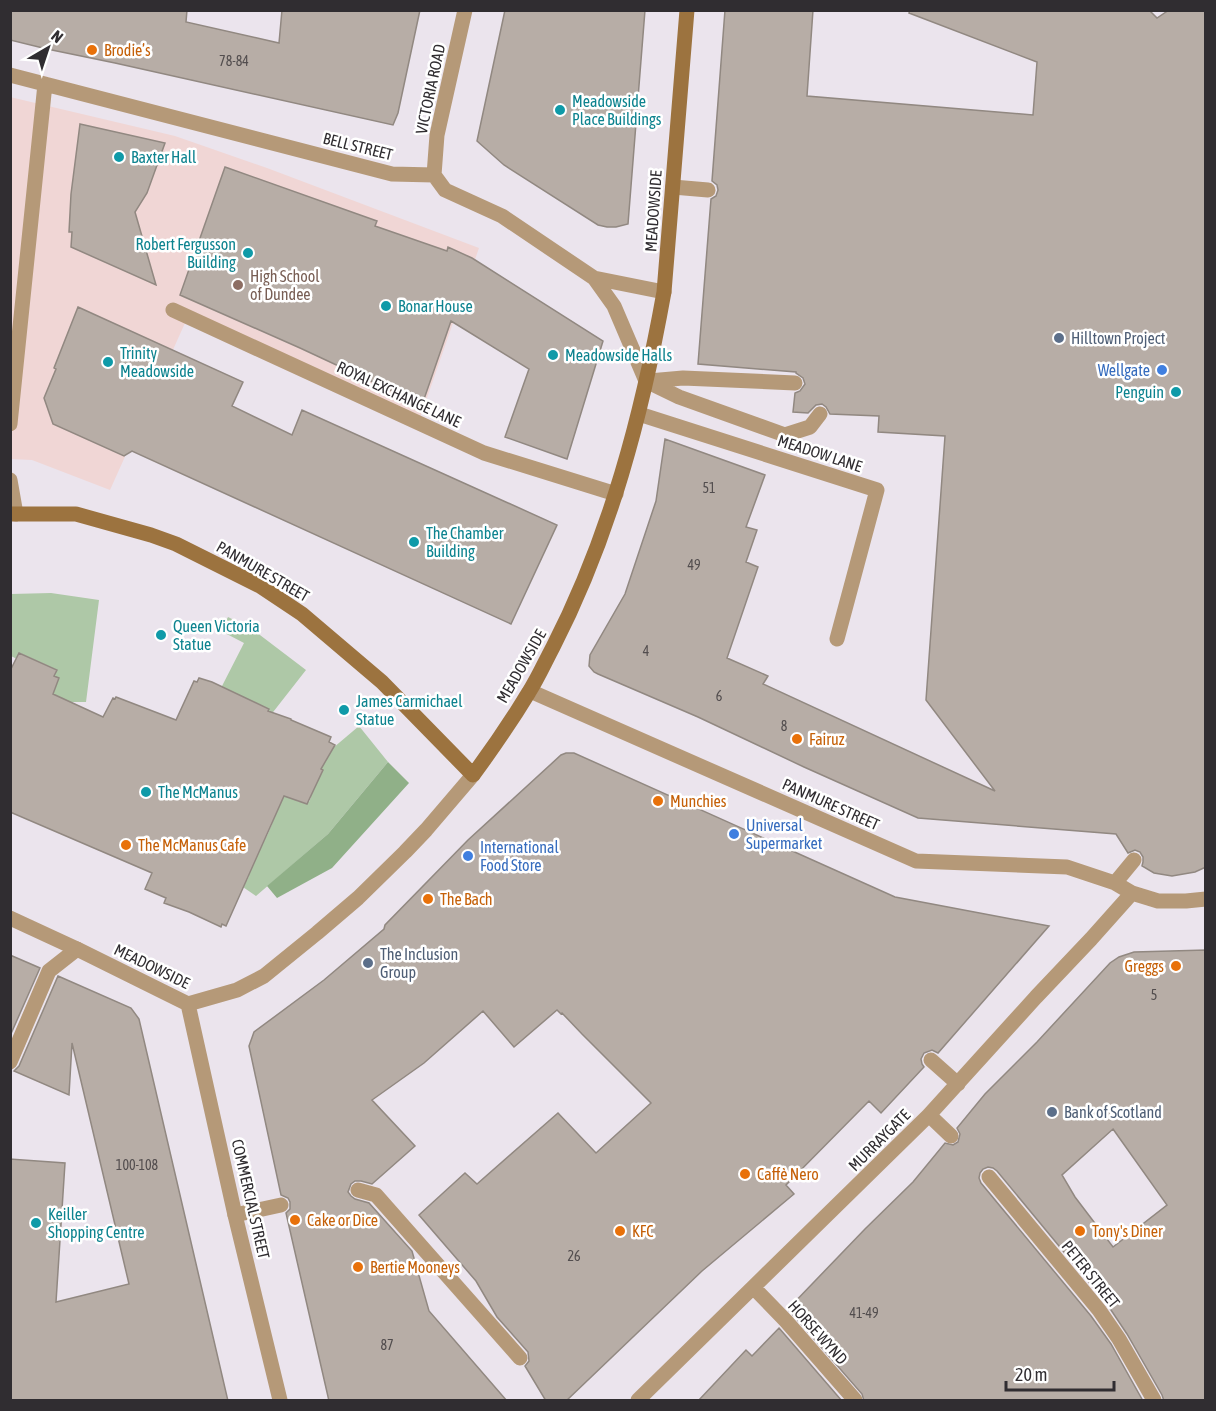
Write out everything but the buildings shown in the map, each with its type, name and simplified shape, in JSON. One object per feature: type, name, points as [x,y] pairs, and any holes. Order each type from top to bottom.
[{"type":"street","name":"VICTORIA ROAD","points":[[434,175],[437,135],[465,10]]},
{"type":"street","name":"MEADOWSIDE","points":[[10,918],[188,1004],[237,990],[264,976],[358,898],[426,830],[473,775],[530,691],[576,600],[616,494],[639,414],[664,292],[687,10]]},
{"type":"street","name":"BELL STREET","points":[[10,75],[392,174],[434,175]]},
{"type":"street","points":[[10,424],[45,84]]},
{"type":"street","points":[[434,175],[445,190],[502,216],[594,278],[614,306],[646,381],[679,397],[785,435],[810,427],[820,414]]},
{"type":"street","points":[[673,187],[708,190]]},
{"type":"street","points":[[594,278],[664,292]]},
{"type":"street","name":"ROYAL EXCHANGE LANE","points":[[173,310],[484,453],[616,494]]},
{"type":"street","points":[[646,381],[683,378],[795,383]]},
{"type":"street","name":"MEADOW LANE","points":[[639,414],[877,490],[837,639]]},
{"type":"street","points":[[10,480],[13,514]]},
{"type":"street","name":"PANMURE STREET","points":[[13,514],[76,514],[151,535],[197,554],[260,586],[302,614],[382,682],[473,775]]},
{"type":"street","name":"PANMURE STREET","points":[[530,691],[916,861],[1067,867],[1115,883],[1158,901],[1206,899]]},
{"type":"street","points":[[1115,883],[1134,860]]},
{"type":"street","name":"MURRAYGATE","points":[[638,1401],[929,1115],[1132,892]]},
{"type":"street","points":[[10,1062],[49,971],[77,949]]},
{"type":"street","name":"COMMERCIAL STREET","points":[[188,1004],[280,1401]]},
{"type":"street","points":[[931,1060],[958,1084]]},
{"type":"street","points":[[929,1115],[951,1136]]},
{"type":"street","name":"PETER STREET","points":[[988,1178],[1099,1310],[1119,1339],[1154,1401]]},
{"type":"street","points":[[358,1190],[376,1195],[520,1358]]},
{"type":"street","points":[[236,1215],[281,1205]]},
{"type":"street","name":"HORSE WYND","points":[[754,1288],[855,1401]]},
{"type":"shaded area","name":"High School of Dundee","points":[[10,97],[175,136],[479,248],[420,418],[185,323],[110,490],[32,460],[11,459]]},
{"type":"green space","points":[[51,593],[99,600],[86,702],[70,702],[53,694],[59,678],[54,676],[57,670],[20,653],[17,659],[11,656],[11,594]]},
{"type":"green space","points":[[228,617],[252,629],[306,670],[270,716],[267,714],[269,709],[221,688],[244,643],[221,631]]},
{"type":"green space","points":[[359,726],[388,762],[328,834],[256,896],[240,885],[247,880],[249,876],[245,874],[268,833],[282,789],[297,801],[301,802],[303,799],[309,802],[311,797],[305,794],[323,771],[318,767],[333,748]]},
{"type":"green space","points":[[388,762],[409,783],[332,868],[277,898],[267,886],[328,834]]},
{"type":"place","name":"Brodie’s","points":[[92,50]]},
{"type":"place","name":"Meadowside Place Buildings","points":[[560,110]]},
{"type":"place","name":"Baxter Hall","points":[[119,157]]},
{"type":"place","name":"Robert Fergusson Building","points":[[248,253]]},
{"type":"place","name":"High School of Dundee","points":[[238,285]]},
{"type":"place","name":"Bonar House","points":[[386,306]]},
{"type":"place","name":"Hilltown Project","points":[[1059,338]]},
{"type":"place","name":"Meadowside Halls","points":[[553,355]]},
{"type":"place","name":"Trinity Meadowside","points":[[108,362]]},
{"type":"place","name":"Wellgate","points":[[1162,370]]},
{"type":"place","name":"Penguin","points":[[1176,392]]},
{"type":"place","name":"The Chamber Building","points":[[414,542]]},
{"type":"place","name":"Queen Victoria Statue","points":[[161,635]]},
{"type":"place","name":"James Carmichael Statue","points":[[344,710]]},
{"type":"place","name":"Fairuz","points":[[797,739]]},
{"type":"place","name":"The McManus","points":[[146,792]]},
{"type":"place","name":"Munchies","points":[[658,801]]},
{"type":"place","name":"Universal Supermarket","points":[[734,834]]},
{"type":"place","name":"The McManus Cafe","points":[[126,845]]},
{"type":"place","name":"International Food Store","points":[[468,856]]},
{"type":"place","name":"The Bach","points":[[428,899]]},
{"type":"place","name":"The Inclusion Group","points":[[368,963]]},
{"type":"place","name":"Greggs","points":[[1176,966]]},
{"type":"place","name":"Bank of Scotland","points":[[1052,1112]]},
{"type":"place","name":"Caffè Nero","points":[[745,1174]]},
{"type":"place","name":"Cake or Dice","points":[[295,1220]]},
{"type":"place","name":"Keiller Shopping Centre","points":[[36,1223]]},
{"type":"place","name":"KFC","points":[[620,1231]]},
{"type":"place","name":"Tony's Diner","points":[[1080,1231]]},
{"type":"place","name":"Bertie Mooneys","points":[[358,1267]]}]
